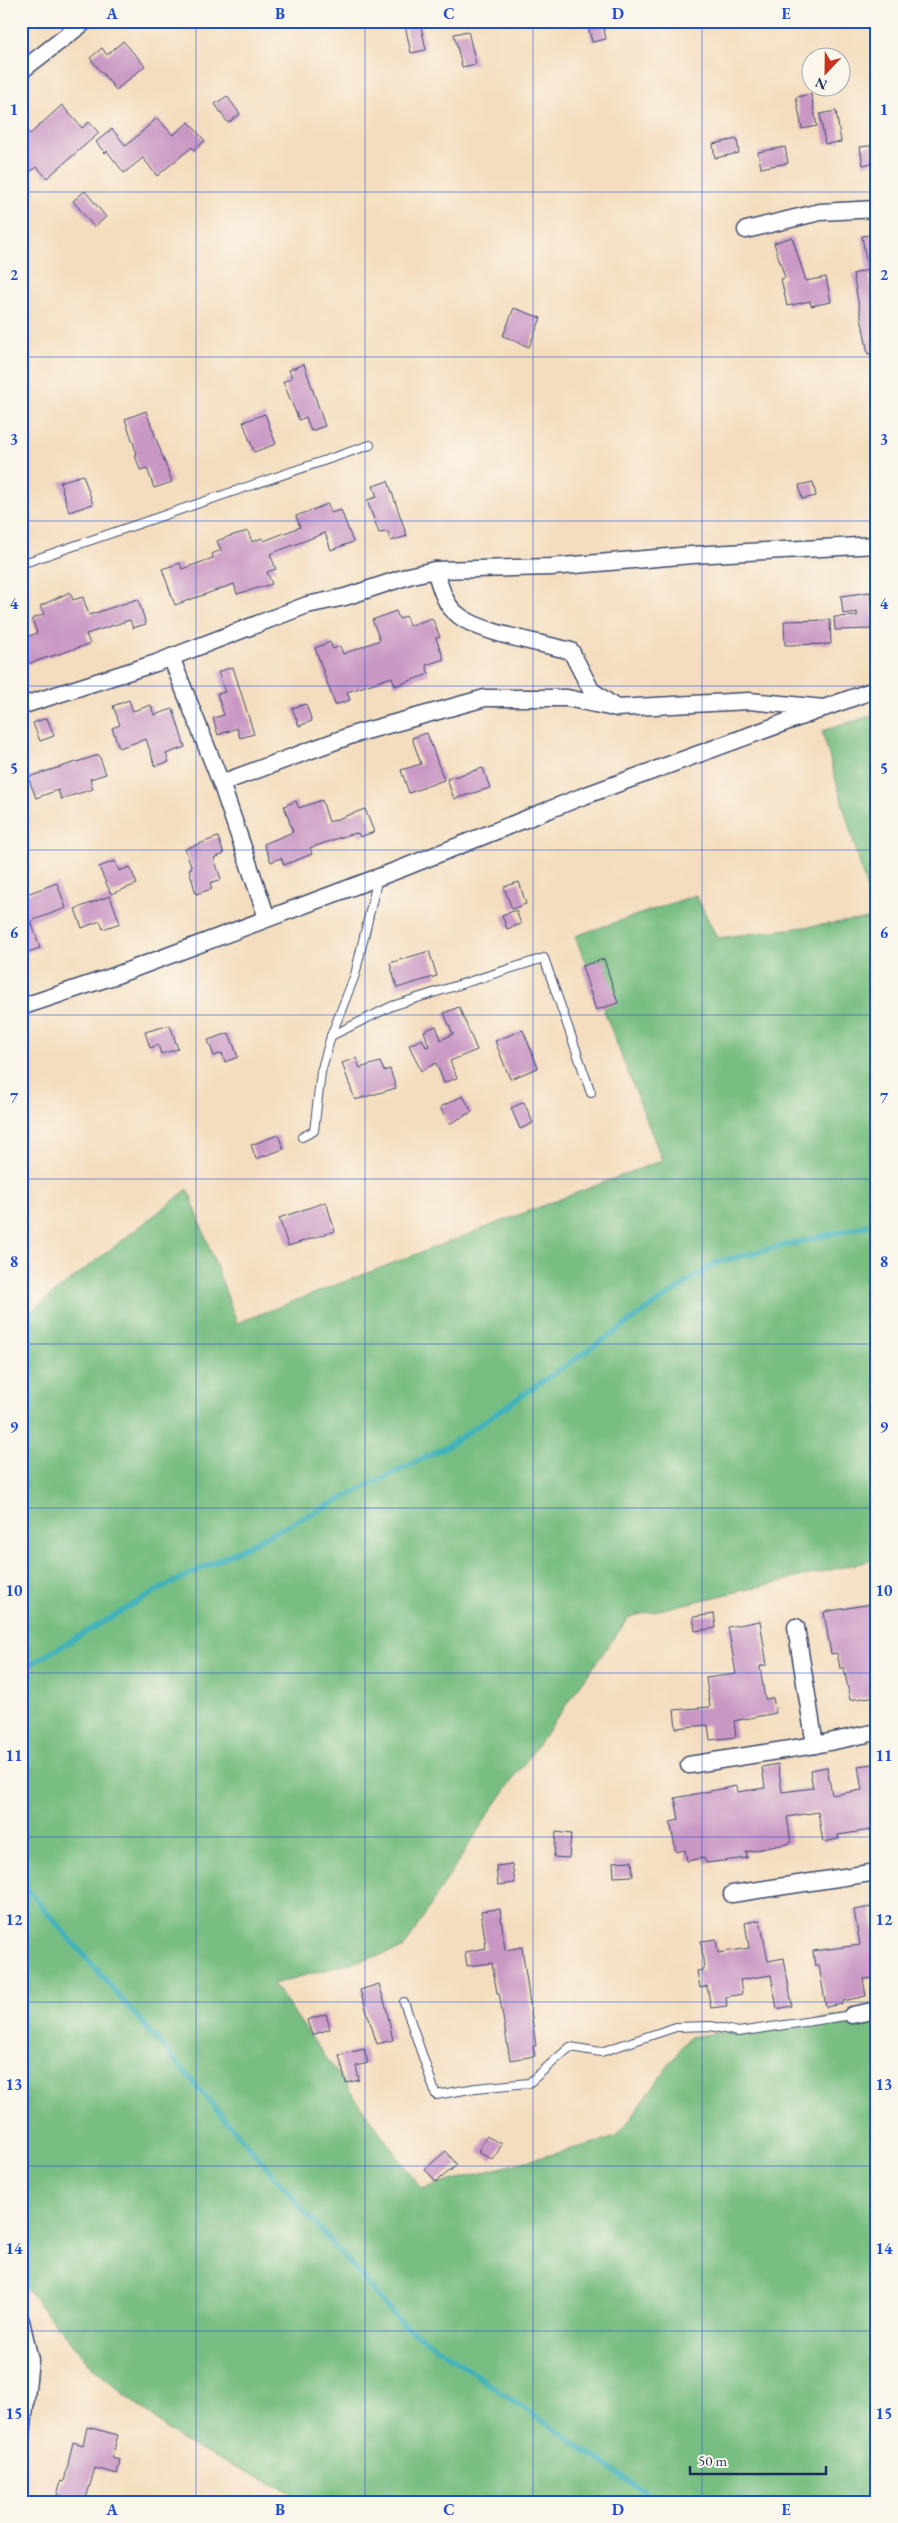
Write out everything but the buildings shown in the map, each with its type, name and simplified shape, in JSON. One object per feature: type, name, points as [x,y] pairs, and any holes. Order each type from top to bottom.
[{"type":"street","points":[[21,71],[86,21]]},
{"type":"street","points":[[746,230],[820,212],[877,209]]},
{"type":"street","points":[[21,706],[171,657],[307,605],[345,597],[412,574],[434,570],[551,567],[692,555],[877,545]]},
{"type":"street","points":[[434,570],[444,596],[456,614],[474,625],[571,651],[590,690],[616,708]]},
{"type":"street","points":[[171,657],[221,784],[267,918]]},
{"type":"street","points":[[21,1007],[114,976],[378,877],[581,797],[877,689]]},
{"type":"street","points":[[221,784],[355,734],[485,698],[567,698],[616,708],[749,701],[824,708]]},
{"type":"street","points":[[796,1627],[815,1745]]},
{"type":"street","points":[[689,1765],[815,1745],[877,1732]]},
{"type":"street","points":[[732,1894],[877,1872]]},
{"type":"street","points":[[852,2015],[877,2010]]},
{"type":"street","points":[[21,2321],[30,2360],[21,2445]]},
{"type":"lane","points":[[21,564],[370,445]]},
{"type":"lane","points":[[302,1136],[314,1131],[321,1072],[331,1036],[355,975],[378,877]]},
{"type":"lane","points":[[331,1036],[392,1006],[544,958],[591,1094]]},
{"type":"lane","points":[[404,2002],[436,2095],[476,2088],[529,2083],[570,2047],[601,2052],[676,2027],[711,2026],[738,2032],[852,2015]]},
{"type":"green space","points":[[877,714],[877,1559],[629,1617],[489,1813],[403,1949],[273,1984],[421,2189],[617,2137],[689,2037],[877,2011],[877,2502],[311,2502],[181,2441],[93,2368],[21,2283],[21,1319],[188,1189],[237,1323],[662,1160],[575,936],[696,895],[717,938],[875,918],[822,731]]},
{"type":"waterway","points":[[21,1670],[158,1590],[448,1446],[717,1262],[877,1223]]},
{"type":"waterway","points":[[21,1882],[399,2321],[659,2502]]}]
